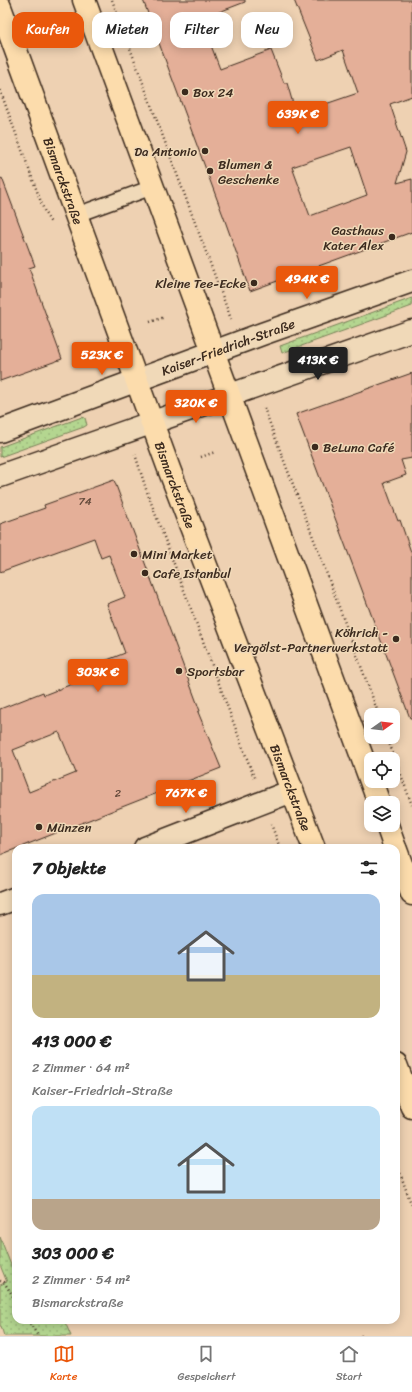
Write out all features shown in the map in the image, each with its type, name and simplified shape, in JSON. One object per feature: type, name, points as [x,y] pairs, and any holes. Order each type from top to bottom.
[{"type":"main road","points":[[84,0],[376,796]]},
{"type":"main road","name":"Bismarckstraße","points":[[0,6],[152,422],[312,844]]},
{"type":"main road","name":"Kaiser-Friedrich-Straße","points":[[0,431],[412,281]]},
{"type":"main road","points":[[0,476],[412,331]]},
{"type":"main road","points":[[155,844],[292,791]]},
{"type":"main road","points":[[390,832],[394,844]]},
{"type":"main road","points":[[400,860],[412,894]]},
{"type":"main road","points":[[0,904],[12,900]]},
{"type":"main road","points":[[400,1076],[412,1107]]},
{"type":"lane","points":[[76,215],[153,188]]},
{"type":"path","points":[[112,0],[219,286]]},
{"type":"path","points":[[0,90],[45,213]]},
{"type":"path","points":[[150,322],[164,317]]},
{"type":"path","points":[[276,440],[376,708]]},
{"type":"path","points":[[201,457],[215,452]]},
{"type":"path","points":[[146,489],[249,763]]},
{"type":"path","points":[[390,744],[412,805]]},
{"type":"path","points":[[400,1173],[412,1206]]},
{"type":"path","points":[[0,1281],[4,1282],[12,1295]]},
{"type":"path","points":[[30,1324],[38,1336]]},
{"type":"green space","points":[[412,298],[412,306],[282,353],[280,346]]},
{"type":"green space","points":[[82,417],[85,418],[87,425],[84,427],[0,457],[0,447]]},
{"type":"green space","points":[[0,1237],[12,1268],[12,1324],[66,1324],[71,1336],[4,1336],[0,1326],[0,1285],[7,1282],[0,1265]]},
{"type":"building","points":[[143,0],[245,0],[245,2],[219,12],[170,12],[170,48],[212,48],[220,69],[271,50],[284,83],[287,83],[296,114],[358,93],[343,50],[318,60],[294,0],[412,0],[412,96],[390,104],[406,152],[397,183],[412,179],[412,232],[250,291],[161,48],[162,12],[147,12]],"holes":[[[351,147],[367,195],[310,216],[292,167]]]},
{"type":"building","points":[[2,178],[35,266],[29,268],[62,359],[0,381],[0,179]]},
{"type":"building","points":[[412,373],[412,458],[401,460],[406,475],[384,483],[398,521],[400,520],[412,555],[412,718],[410,718],[296,414]]},
{"type":"building","points":[[114,480],[200,711],[198,712],[221,768],[28,844],[12,844],[12,850],[0,855],[0,709],[43,692],[44,695],[95,675],[92,666],[125,653],[107,604],[125,597],[109,555],[101,558],[94,538],[0,572],[0,524],[45,508],[44,505]],"holes":[[[59,732],[76,773],[29,792],[13,750]]]},
{"type":"place","name":"Box 24","points":[[185,92]]},
{"type":"place","name":"Da Antonio","points":[[205,151]]},
{"type":"place","name":"Blumen & Geschenke","points":[[210,171]]},
{"type":"place","name":"Gasthaus Kater Alex","points":[[392,237]]},
{"type":"place","name":"Kleine Tee-Ecke","points":[[254,283]]},
{"type":"place","name":"BeLuna Café","points":[[315,447]]},
{"type":"place","name":"Mini Market","points":[[134,554]]},
{"type":"place","name":"Cafe Istanbul","points":[[145,573]]},
{"type":"place","name":"Köhrich - Vergölst-Partnerwerkstatt","points":[[396,639]]},
{"type":"place","name":"Sportsbar","points":[[179,671]]},
{"type":"place","name":"Münzen","points":[[39,827]]}]
